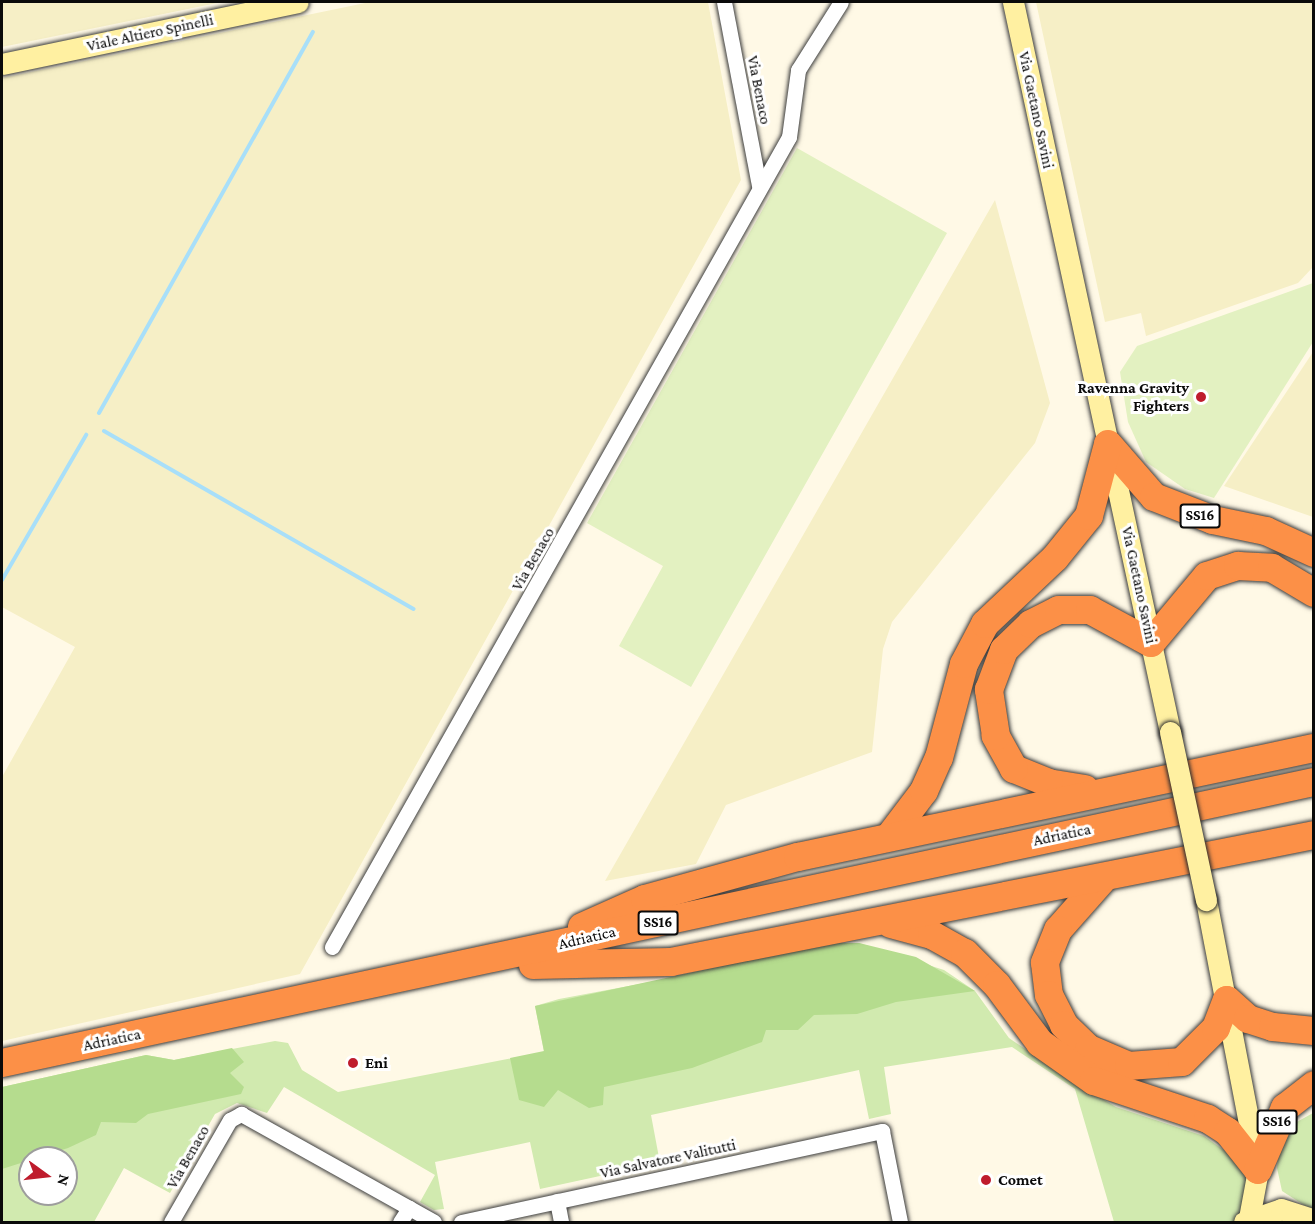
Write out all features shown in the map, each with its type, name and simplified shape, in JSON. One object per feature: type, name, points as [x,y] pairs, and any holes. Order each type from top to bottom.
[{"type":"highway","name":"SS16","points":[[1108,444],[1154,497],[1213,520],[1266,531],[1314,553]]},
{"type":"highway","points":[[890,836],[924,791],[939,758],[964,664],[985,624],[1054,558],[1089,516],[1108,444]]},
{"type":"highway","points":[[1151,643],[1207,576],[1238,566],[1272,568],[1314,593]]},
{"type":"highway","name":"SS16","points":[[1100,791],[1049,783],[1014,769],[996,736],[989,690],[1004,650],[1030,624],[1059,610],[1090,610],[1151,643]]},
{"type":"highway","name":"SS16","points":[[532,958],[645,899],[890,836],[1307,744]]},
{"type":"highway","name":"Adriatica","points":[[2,1078],[1314,782]]},
{"type":"highway","name":"Adriatica","points":[[2,1063],[1314,799]]},
{"type":"highway","name":"SS16","points":[[532,958],[671,962],[886,922],[1314,835]]},
{"type":"highway","points":[[1104,878],[1058,930],[1045,963],[1049,995],[1064,1025],[1089,1049],[1129,1066],[1160,1066],[1182,1062],[1198,1050],[1216,1028],[1227,1000],[1248,1019],[1273,1027],[1314,1031]]},
{"type":"highway","name":"SS16","points":[[886,922],[932,935],[965,953],[997,985],[1040,1043],[1094,1081],[1208,1119],[1228,1132],[1258,1170],[1285,1108],[1314,1085]]},
{"type":"street","name":"Viale Altiero Spinelli","points":[[2,64],[298,2]]},
{"type":"street","name":"Via Benaco","points":[[724,2],[759,186]]},
{"type":"street","name":"Via Benaco","points":[[332,947],[759,186],[789,137],[798,70],[841,2]]},
{"type":"street","name":"Via Gaetano Savini","points":[[1012,2],[1227,1000],[1258,1170],[1246,1220]]},
{"type":"street","name":"Via Benaco","points":[[171,1222],[230,1120],[241,1114],[409,1208]]},
{"type":"street","name":"Via Salvatore Valitutti","points":[[461,1222],[882,1131],[900,1222]]},
{"type":"street","name":"Via Gaetano Savini","points":[[1258,1170],[1275,1195],[1305,1216]]},
{"type":"street","points":[[556,1202],[561,1222]]},
{"type":"street","points":[[400,1222],[409,1208],[434,1222]]},
{"type":"street","points":[[1246,1220],[1264,1211],[1305,1216]]},
{"type":"shaded area","points":[[2,2],[222,2],[2,47]]},
{"type":"shaded area","points":[[370,2],[708,2],[741,180],[300,974],[2,1041],[2,777],[75,647],[2,607],[2,78]]},
{"type":"shaded area","points":[[1036,2],[1313,2],[1313,267],[1298,283],[1146,336],[1141,313],[1105,322]]},
{"type":"shaded area","points":[[995,200],[1050,403],[1035,443],[892,622],[883,649],[872,752],[726,805],[696,864],[605,881]]},
{"type":"shaded area","points":[[1313,352],[1313,517],[1224,486]]},
{"type":"green space","points":[[797,148],[947,233],[691,687],[619,646],[663,566],[587,523]]},
{"type":"green space","name":"Ravenna Gravity Fighters","points":[[1313,283],[1313,342],[1214,498],[1185,489],[1146,462],[1128,422],[1120,372],[1137,346]]},
{"type":"green space","points":[[830,943],[859,943],[916,957],[975,991],[896,1002],[857,1014],[814,1015],[798,1030],[766,1030],[762,1042],[692,1068],[604,1087],[603,1105],[589,1108],[558,1090],[544,1107],[519,1100],[510,1058],[544,1051],[535,1006]]},
{"type":"green space","points":[[859,943],[944,970],[975,991],[1009,1038],[1067,1078],[1116,1107],[1204,1136],[1229,1154],[1245,1172],[1250,1198],[1234,1222],[1114,1222],[1075,1089],[1012,1047],[884,1067],[891,1114],[869,1119],[859,1070],[651,1115],[660,1163],[540,1189],[530,1142],[435,1162],[444,1209],[434,1210],[420,1202],[435,1175],[284,1087],[267,1113],[237,1103],[215,1114],[170,1193],[124,1168],[94,1222],[2,1222],[2,1087],[146,1055],[174,1060],[275,1041],[288,1043],[302,1070],[338,1092],[544,1052],[535,1006],[559,999]]},
{"type":"green space","points":[[232,1048],[244,1062],[230,1073],[244,1087],[241,1094],[148,1114],[136,1123],[101,1122],[96,1135],[72,1146],[18,1146],[18,1164],[2,1169],[2,1087],[146,1055],[174,1060]]},
{"type":"green space","points":[[1313,1113],[1313,1211],[1282,1191],[1277,1168],[1279,1147],[1295,1123]]},
{"type":"waterway","points":[[99,413],[313,32]]},
{"type":"waterway","points":[[104,431],[414,609]]},
{"type":"waterway","points":[[2,580],[86,435]]},
{"type":"place","name":"Ravenna Gravity Fighters","points":[[1201,397]]},
{"type":"place","name":"Eni","points":[[353,1063]]},
{"type":"place","name":"Comet","points":[[986,1180]]}]
